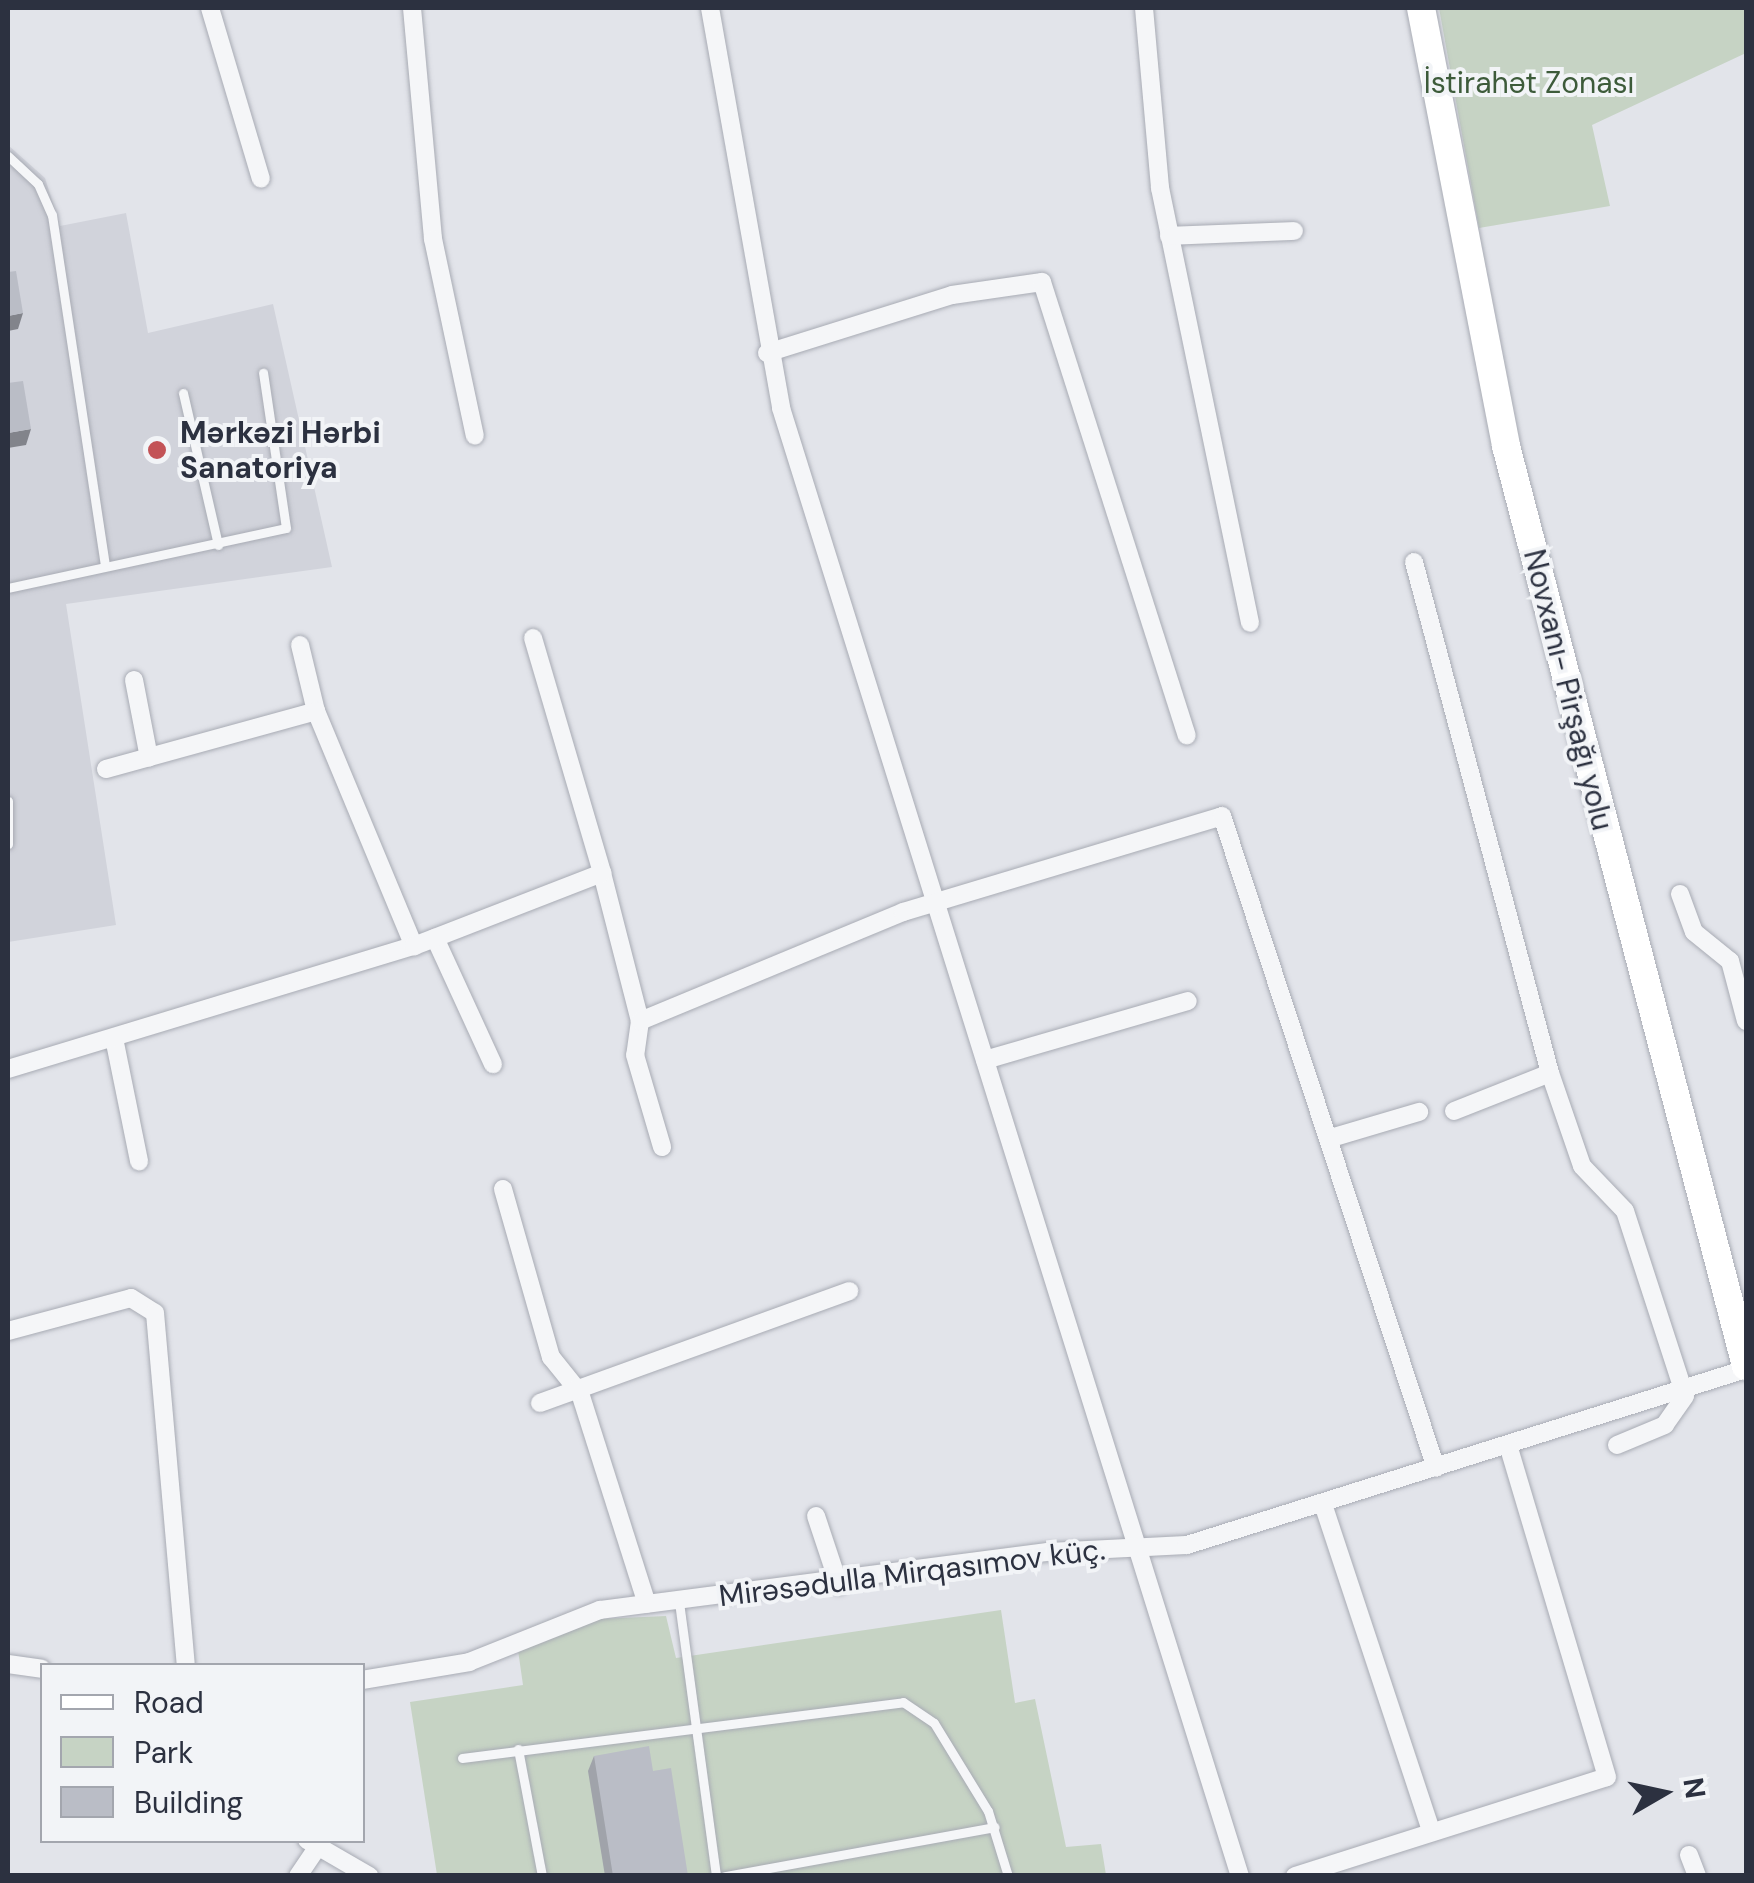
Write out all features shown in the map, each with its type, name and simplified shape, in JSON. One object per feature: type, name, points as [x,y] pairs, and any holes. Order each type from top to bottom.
[{"type":"main road","name":"Novxanı- Pirşağı yolu","points":[[1422,8],[1506,446],[1746,1368]]},
{"type":"street","points":[[210,8],[261,179]]},
{"type":"street","points":[[412,8],[433,239],[474,436]]},
{"type":"street","points":[[710,8],[766,353],[1240,1876]]},
{"type":"street","points":[[1144,8],[1170,236],[1250,623]]},
{"type":"street","points":[[1170,236],[1294,231]]},
{"type":"street","points":[[766,353],[952,296],[1042,282],[1186,734]]},
{"type":"street","points":[[1414,562],[1550,1074],[1582,1166],[1625,1211],[1683,1389],[1665,1424],[1618,1444]]},
{"type":"street","points":[[532,638],[602,873],[640,1021],[635,1055],[662,1147]]},
{"type":"street","points":[[300,645],[316,710],[414,946]]},
{"type":"street","points":[[134,680],[150,758]]},
{"type":"street","points":[[106,768],[316,710]]},
{"type":"street","points":[[640,1021],[935,902],[1222,816],[1331,1138],[1436,1468]]},
{"type":"street","points":[[8,1069],[414,946],[602,873]]},
{"type":"street","points":[[1680,894],[1694,932],[1730,960],[1746,1022]]},
{"type":"street","points":[[434,938],[493,1064]]},
{"type":"street","points":[[985,1060],[1188,1001]]},
{"type":"street","points":[[114,1038],[139,1161]]},
{"type":"street","points":[[1454,1111],[1550,1074]]},
{"type":"street","points":[[1331,1138],[1419,1112]]},
{"type":"street","points":[[503,1189],[550,1357],[580,1392],[647,1604]]},
{"type":"street","points":[[540,1404],[580,1392],[622,1368],[849,1291]]},
{"type":"street","points":[[8,1331],[132,1298],[155,1313],[186,1663]]},
{"type":"street","name":"Mirəsədulla Mirqasımov küç.","points":[[365,1679],[468,1662],[568,1620],[647,1604],[839,1585],[1138,1547],[1188,1545],[1746,1368]]},
{"type":"street","points":[[1295,1876],[1431,1830],[1607,1778],[1508,1445]]},
{"type":"street","points":[[1323,1504],[1431,1830]]},
{"type":"street","points":[[816,1516],[839,1585]]},
{"type":"street","points":[[8,1664],[40,1668]]},
{"type":"street","points":[[298,1876],[311,1845],[369,1876]]},
{"type":"street","points":[[1689,1855],[1697,1876]]},
{"type":"lane","points":[[8,156],[38,184],[52,215],[106,566]]},
{"type":"lane","points":[[8,588],[286,528],[263,374]]},
{"type":"lane","points":[[183,394],[218,544]]},
{"type":"lane","points":[[8,801],[8,844]]},
{"type":"lane","points":[[679,1602],[716,1876]]},
{"type":"lane","points":[[462,1758],[633,1730],[696,1732],[903,1702],[934,1723],[995,1828],[1008,1876]]},
{"type":"lane","points":[[518,1749],[542,1876]]},
{"type":"lane","points":[[725,1876],[995,1828]]},
{"type":"shaded area","name":"Mərkəzi Hərbi Sanatoriya","points":[[8,145],[45,178],[60,226],[126,213],[148,333],[273,304],[332,567],[66,604],[116,925],[8,942]]},
{"type":"green space","name":"İstirahət Zonası","points":[[1439,8],[1746,8],[1746,53],[1592,125],[1610,206],[1479,228]]},
{"type":"green space","points":[[1001,1610],[1015,1703],[1035,1699],[1066,1847],[1101,1844],[1106,1875],[437,1875],[410,1702],[523,1685],[518,1650],[598,1619],[666,1616],[676,1658]]},
{"type":"building","points":[[16,271],[23,313],[8,316],[8,272]]},
{"type":"building","points":[[23,381],[31,429],[8,433],[8,383]]},
{"type":"building","points":[[649,1746],[653,1771],[671,1768],[688,1876],[613,1876],[594,1756]]},
{"type":"place","name":"Mərkəzi Hərbi Sanatoriya","points":[[157,450]]}]
